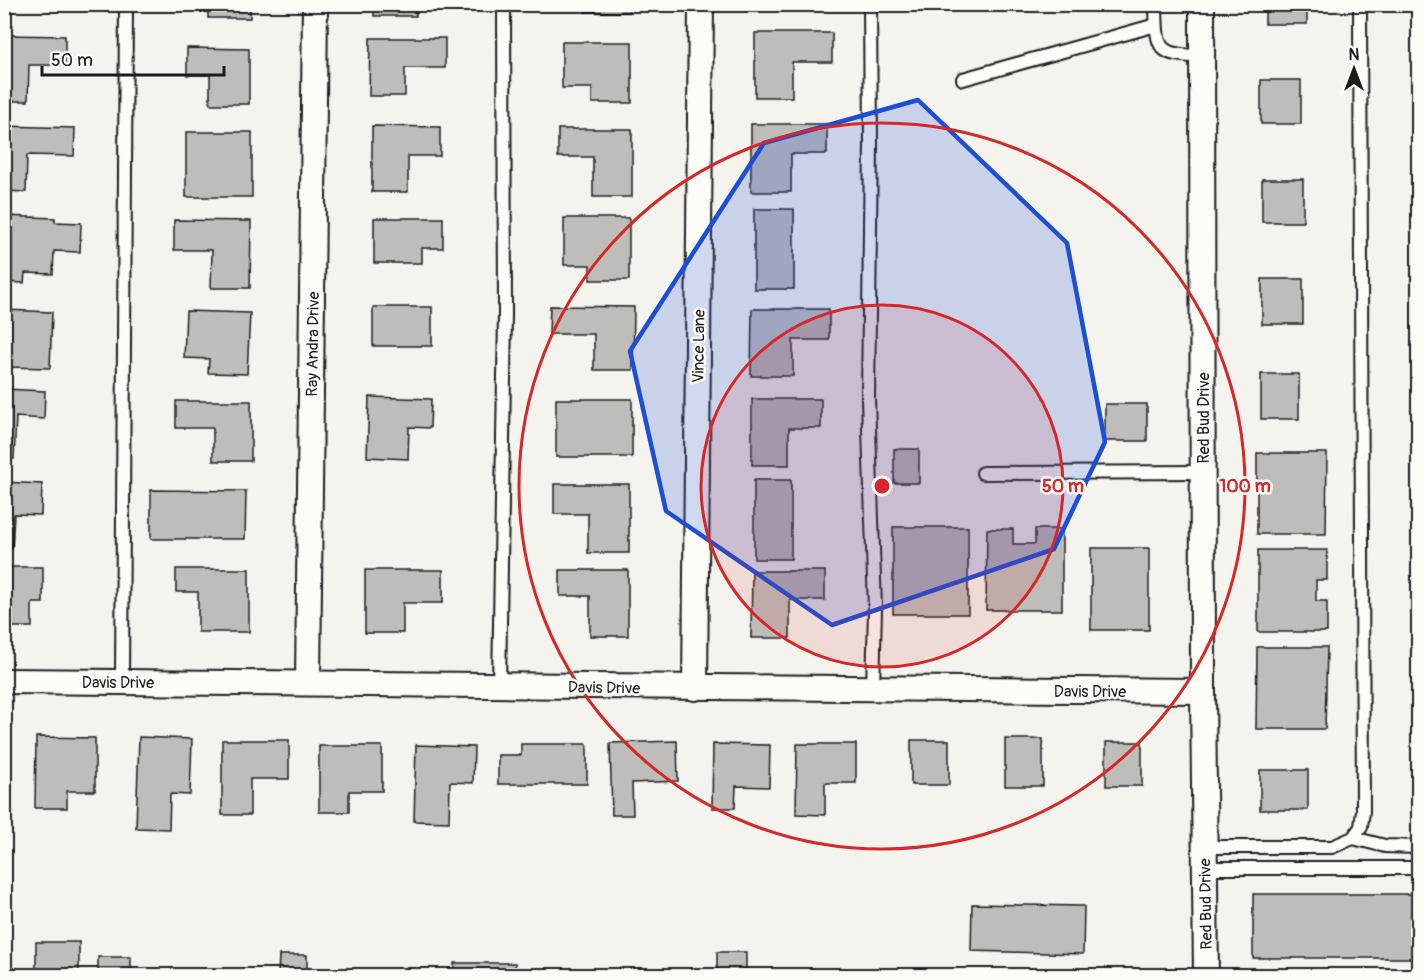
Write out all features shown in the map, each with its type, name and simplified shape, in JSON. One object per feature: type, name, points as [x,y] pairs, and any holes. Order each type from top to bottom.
[{"type":"street","name":"Ray Andra Drive","points":[[308,683],[315,4]]},
{"type":"street","name":"Vince Lane","points":[[694,688],[701,4]]},
{"type":"street","name":"Red Bud Drive","points":[[1202,4],[1203,691],[1206,975]]},
{"type":"street","name":"Davis Drive","points":[[4,681],[1203,691]]},
{"type":"lane","points":[[122,682],[126,4]]},
{"type":"lane","points":[[499,686],[505,315],[504,4]]},
{"type":"lane","points":[[870,4],[868,399],[875,609],[873,690]]},
{"type":"lane","points":[[1156,4],[1158,43],[1166,51],[1178,56],[1202,56]]},
{"type":"lane","points":[[1205,858],[1332,847],[1353,838],[1361,827],[1363,811],[1360,4]]},
{"type":"lane","points":[[963,79],[1156,25]]},
{"type":"lane","points":[[983,473],[1203,472]]},
{"type":"lane","points":[[1353,838],[1385,846],[1419,847]]},
{"type":"lane","points":[[1205,858],[1419,868]]},
{"type":"highlighted area","points":[[918,100],[1067,243],[1105,442],[1054,549],[832,625],[666,511],[630,351],[764,143]]},
{"type":"building","points":[[208,4],[250,4],[250,18],[208,18]]},
{"type":"building","points":[[374,4],[416,4],[416,16],[374,16]]},
{"type":"building","points":[[585,4],[629,4],[629,12],[585,12]]},
{"type":"building","points":[[1265,4],[1307,4],[1307,24],[1265,24]]},
{"type":"building","points":[[755,33],[832,33],[832,62],[792,62],[792,97],[755,97]]},
{"type":"building","points":[[4,35],[65,36],[65,65],[29,65],[28,101],[4,101]]},
{"type":"building","points":[[370,38],[445,38],[445,68],[405,68],[405,96],[369,96]]},
{"type":"building","points":[[562,42],[632,42],[632,103],[592,103],[592,88],[562,88]]},
{"type":"building","points":[[187,48],[249,49],[249,104],[210,104],[210,75],[187,75]]},
{"type":"building","points":[[1261,80],[1301,80],[1301,124],[1261,124]]},
{"type":"building","points":[[751,124],[827,124],[827,154],[791,154],[791,192],[751,192]]},
{"type":"building","points":[[4,126],[75,128],[74,156],[27,155],[26,192],[4,191]]},
{"type":"building","points":[[372,126],[440,127],[440,156],[408,156],[408,192],[372,192]]},
{"type":"building","points":[[558,129],[632,129],[632,197],[593,197],[593,157],[558,157]]},
{"type":"building","points":[[186,132],[252,132],[252,197],[186,197]]},
{"type":"building","points":[[1262,179],[1303,179],[1303,222],[1262,222]]},
{"type":"building","points":[[754,209],[794,209],[794,289],[754,289]]},
{"type":"building","points":[[4,216],[55,218],[55,222],[81,223],[80,252],[54,251],[53,274],[25,273],[24,283],[4,282]]},
{"type":"building","points":[[374,218],[443,218],[443,248],[422,248],[422,263],[374,263]]},
{"type":"building","points":[[564,218],[629,218],[629,280],[590,280],[590,265],[564,265]]},
{"type":"building","points":[[174,220],[251,221],[250,288],[211,288],[212,250],[174,250]]},
{"type":"building","points":[[1262,279],[1303,279],[1303,324],[1262,324]]},
{"type":"building","points":[[550,306],[634,307],[633,370],[594,370],[594,334],[549,334]]},
{"type":"building","points":[[373,307],[432,307],[432,346],[373,346]]},
{"type":"building","points":[[752,309],[829,309],[829,340],[793,340],[793,376],[751,376]]},
{"type":"building","points":[[4,310],[52,312],[50,368],[4,367]]},
{"type":"building","points":[[186,311],[250,313],[247,374],[208,373],[209,359],[184,358]]},
{"type":"building","points":[[1261,374],[1299,374],[1299,419],[1261,419]]},
{"type":"building","points":[[4,389],[45,391],[44,419],[16,417],[14,459],[4,458]]},
{"type":"building","points":[[369,397],[431,399],[430,428],[409,427],[408,459],[367,457]]},
{"type":"building","points":[[556,399],[632,399],[632,457],[556,457]]},
{"type":"building","points":[[752,399],[821,399],[821,428],[789,428],[789,465],[752,465]]},
{"type":"building","points":[[176,401],[251,401],[251,461],[213,461],[213,428],[176,428]]},
{"type":"building","points":[[1105,404],[1147,404],[1147,441],[1105,441]]},
{"type":"building","points":[[894,449],[919,449],[919,483],[894,483]]},
{"type":"building","points":[[1257,453],[1327,453],[1326,534],[1257,534]]},
{"type":"building","points":[[754,480],[791,480],[791,559],[754,559]]},
{"type":"building","points":[[4,482],[42,484],[41,515],[14,514],[12,549],[4,549]]},
{"type":"building","points":[[554,484],[629,484],[629,553],[588,553],[588,514],[554,514]]},
{"type":"building","points":[[151,490],[246,491],[245,539],[151,539]]},
{"type":"building","points":[[893,527],[968,527],[968,614],[893,614]]},
{"type":"building","points":[[987,529],[1013,529],[1013,544],[1035,544],[1035,529],[1062,529],[1062,610],[986,610]]},
{"type":"building","points":[[1091,548],[1149,548],[1149,630],[1091,630]]},
{"type":"building","points":[[1258,550],[1327,550],[1327,580],[1316,580],[1316,601],[1327,601],[1327,632],[1258,632]]},
{"type":"building","points":[[4,567],[43,567],[43,603],[32,603],[32,627],[4,627]]},
{"type":"building","points":[[176,569],[249,569],[249,632],[198,632],[198,592],[176,592]]},
{"type":"building","points":[[365,570],[443,570],[443,603],[403,603],[403,633],[365,633]]},
{"type":"building","points":[[560,570],[628,570],[628,636],[590,636],[590,596],[560,596]]},
{"type":"building","points":[[752,571],[825,571],[825,600],[790,600],[790,638],[751,638]]},
{"type":"building","points":[[1257,647],[1327,647],[1325,729],[1256,729]]},
{"type":"building","points":[[4,735],[10,735],[9,777],[4,776]]},
{"type":"building","points":[[36,737],[95,738],[95,791],[67,791],[67,808],[35,808]]},
{"type":"building","points":[[139,737],[192,739],[190,795],[170,794],[169,829],[136,828]]},
{"type":"building","points":[[1005,739],[1043,739],[1043,786],[1005,786]]},
{"type":"building","points":[[222,740],[289,740],[289,779],[250,779],[250,815],[222,815]]},
{"type":"building","points":[[911,740],[949,740],[949,785],[911,785]]},
{"type":"building","points":[[677,741],[678,781],[632,783],[633,815],[612,815],[610,743]]},
{"type":"building","points":[[1106,742],[1142,742],[1142,786],[1106,786]]},
{"type":"building","points":[[521,744],[587,744],[587,784],[498,784],[498,755],[521,755]]},
{"type":"building","points":[[713,744],[770,745],[769,787],[736,786],[735,808],[712,808]]},
{"type":"building","points":[[797,744],[856,744],[856,783],[825,783],[825,815],[796,814]]},
{"type":"building","points":[[416,745],[474,747],[473,783],[450,782],[449,822],[414,821]]},
{"type":"building","points":[[319,746],[382,746],[382,791],[349,791],[349,812],[319,812]]},
{"type":"building","points":[[1260,770],[1308,770],[1308,810],[1260,810]]},
{"type":"building","points":[[1253,894],[1418,894],[1418,958],[1253,958]]},
{"type":"building","points":[[972,904],[1084,906],[1083,954],[971,951]]},
{"type":"building","points":[[36,942],[79,942],[79,976],[19,976],[19,973],[36,973]]},
{"type":"building","points":[[717,952],[746,952],[746,976],[717,976]]},
{"type":"building","points":[[279,955],[307,955],[307,976],[278,976]]},
{"type":"building","points":[[98,957],[131,957],[131,976],[98,976]]},
{"type":"building","points":[[454,963],[515,963],[515,976],[454,976]]}]
